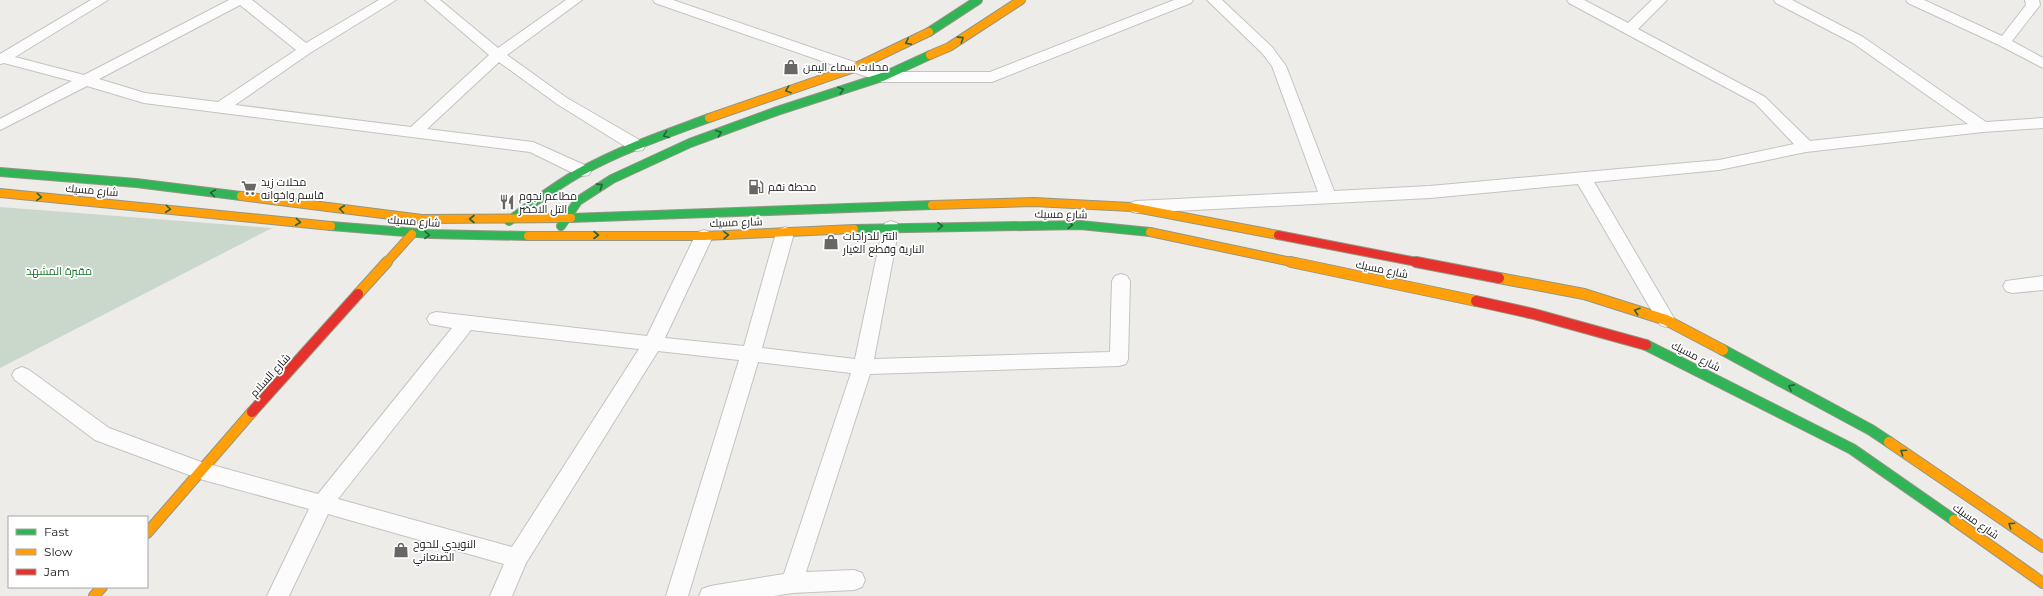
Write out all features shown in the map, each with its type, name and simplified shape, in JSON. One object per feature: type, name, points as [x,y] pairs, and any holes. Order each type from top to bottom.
[{"type":"street","points":[[1,59],[101,0]]},
{"type":"street","points":[[0,125],[239,0]]},
{"type":"street","points":[[243,0],[305,50]]},
{"type":"street","points":[[223,106],[305,50],[389,0]]},
{"type":"street","points":[[432,0],[498,55],[562,101],[637,146]]},
{"type":"street","points":[[414,132],[498,55],[575,0]]},
{"type":"street","points":[[660,0],[882,77],[992,77],[1186,0]]},
{"type":"street","points":[[497,237],[511,219],[547,193],[583,171],[637,146],[729,110],[854,68],[937,28],[978,0]]},
{"type":"street","points":[[557,235],[564,218],[578,201],[612,179],[690,143],[777,111],[882,77],[949,47],[1021,0]]},
{"type":"street","points":[[1214,0],[1267,50],[1279,66],[1328,197]]},
{"type":"street","points":[[1574,0],[1760,100],[1806,147]]},
{"type":"street","points":[[1629,30],[1660,0]]},
{"type":"street","points":[[1781,0],[1858,40],[1983,127]]},
{"type":"street","points":[[1913,0],[2004,42],[2043,64]]},
{"type":"street","points":[[2004,42],[2028,2]]},
{"type":"street","points":[[1,59],[85,80],[144,98],[223,106],[533,147],[583,171]]},
{"type":"street","points":[[1131,207],[1430,192],[1583,178],[1719,164],[1806,147],[1983,127],[2043,123]]},
{"type":"street","name":"شارع مسيك","points":[[0,172],[136,183],[422,219],[564,218],[1034,202],[1131,207],[1584,294],[1666,320],[1872,430],[2043,547]]},
{"type":"street","points":[[1583,178],[1666,320]]},
{"type":"street","name":"شارع مسيك","points":[[0,193],[412,234],[497,237],[557,235],[704,236],[891,227],[1080,225],[1157,233],[1534,314],[1653,347],[1852,449],[2043,584]]},
{"type":"street","points":[[792,583],[863,366],[891,227]]},
{"type":"street","points":[[677,596],[751,353],[785,233]]},
{"type":"street","name":"شارع السلام","points":[[148,532],[200,470],[412,234]]},
{"type":"street","points":[[501,596],[517,558],[653,343],[704,236]]},
{"type":"street","points":[[436,319],[863,366],[1119,359],[1121,281]]},
{"type":"street","points":[[2012,286],[2043,283]]},
{"type":"street","points":[[278,596],[322,504],[466,323]]},
{"type":"street","points":[[22,375],[102,434],[200,470],[517,558]]},
{"type":"street","points":[[710,596],[792,583],[854,580]]},
{"type":"street","points":[[94,596],[101,588]]},
{"type":"green space","name":"مقبرة المشهد","points":[[0,207],[272,228],[0,368]]},
{"type":"traffic: fast","points":[[929,32],[978,0]]},
{"type":"traffic: fast","points":[[561,226],[578,201],[612,179],[690,143],[777,111],[882,77],[930,55]]},
{"type":"traffic: fast","points":[[509,221],[563,183],[597,163],[645,142],[709,118]]},
{"type":"traffic: fast","points":[[0,172],[136,183],[241,196]]},
{"type":"traffic: fast","points":[[571,218],[932,205]]},
{"type":"traffic: fast","points":[[854,229],[1080,225],[1150,232]]},
{"type":"traffic: fast","points":[[331,226],[430,234],[528,236]]},
{"type":"traffic: fast","points":[[1646,345],[1653,347],[1852,449],[1954,520]]},
{"type":"traffic: fast","points":[[1723,350],[1871,430],[1889,442]]},
{"type":"traffic: slow","points":[[930,55],[949,47],[1021,0]]},
{"type":"traffic: slow","points":[[709,118],[854,68],[929,32]]},
{"type":"traffic: slow","points":[[0,193],[331,226]]},
{"type":"traffic: slow","points":[[241,196],[422,219],[571,218]]},
{"type":"traffic: slow","points":[[932,205],[1034,202],[1131,207],[1278,235]]},
{"type":"traffic: slow","points":[[528,236],[704,236],[854,229]]},
{"type":"traffic: slow","points":[[1150,232],[1476,301]]},
{"type":"traffic: slow","points":[[358,294],[412,234]]},
{"type":"traffic: slow","points":[[1499,278],[1584,294],[1666,320],[1723,350]]},
{"type":"traffic: slow","points":[[148,532],[252,412]]},
{"type":"traffic: slow","points":[[1889,442],[2043,547]]},
{"type":"traffic: slow","points":[[1954,520],[2043,583]]},
{"type":"traffic: slow","points":[[94,596],[101,588]]},
{"type":"traffic: jam","points":[[1278,235],[1499,278]]},
{"type":"traffic: jam","points":[[252,412],[358,294]]},
{"type":"traffic: jam","points":[[1476,301],[1534,314],[1646,345]]},
{"type":"place","name":"محلات سماء اليمن","points":[[791,67]]},
{"type":"place","name":"محطة نقم","points":[[756,187]]},
{"type":"place","name":"محلات زيد قاسم واخوانه","points":[[249,188]]},
{"type":"place","name":"مطاعم نجوم التل الاخضر","points":[[507,202]]},
{"type":"place","name":"التتر للدراجات النارية وقطع الغيار","points":[[831,242]]},
{"type":"place","name":"النويدي للحوح الصنعاني","points":[[401,550]]}]
